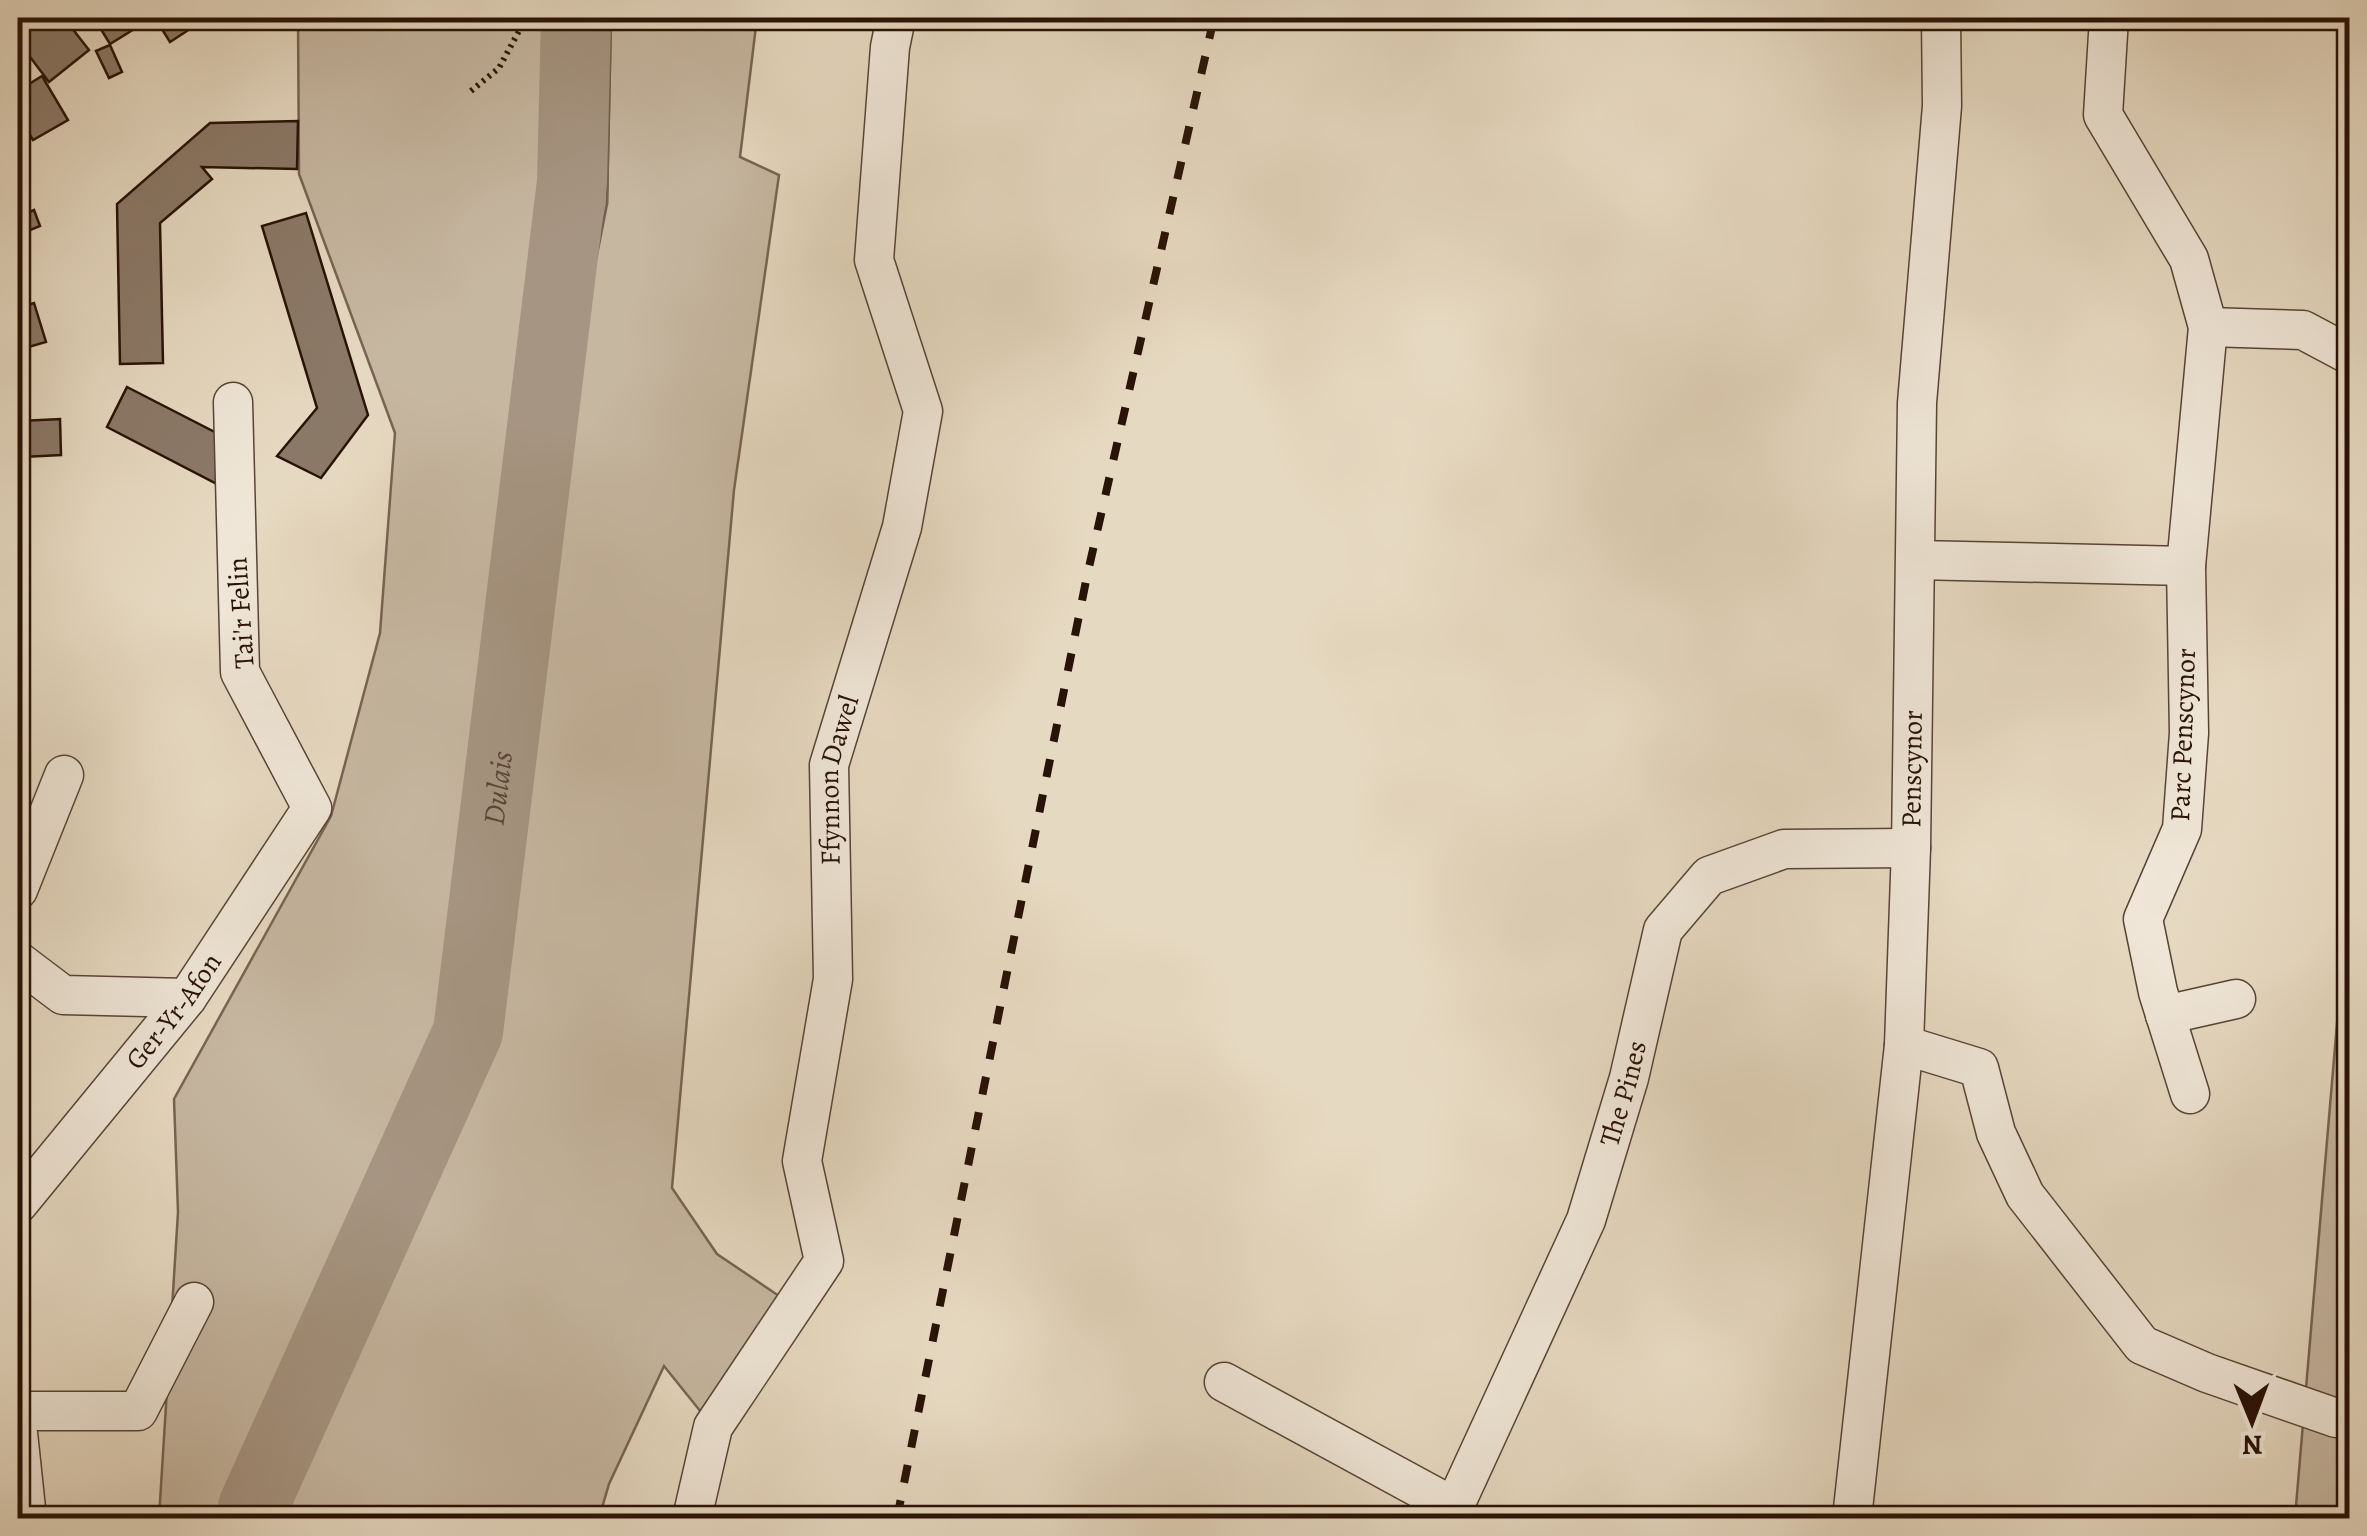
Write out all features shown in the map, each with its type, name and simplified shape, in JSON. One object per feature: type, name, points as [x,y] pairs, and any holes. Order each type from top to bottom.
[{"type":"street","name":"Ffynnon Dawel","points":[[692,1518],[713,1427],[824,1262],[802,1161],[833,980],[829,766],[902,527],[922,411],[874,260],[890,47],[896,18]]},
{"type":"street","name":"Penscynor","points":[[1852,1518],[1904,1045],[1911,848],[1917,403],[1942,106],[1941,18]]},
{"type":"street","name":"Parc Penscynor","points":[[2108,18],[2103,115],[2189,258],[2208,328],[2186,566],[2189,733],[2182,829],[2143,919],[2165,1015],[2190,1094]]},
{"type":"street","points":[[2208,328],[2304,330],[2344,339]]},
{"type":"street","name":"Tai'r Felin","points":[[232,402],[240,672],[312,808]]},
{"type":"street","points":[[1916,560],[2186,566]]},
{"type":"street","points":[[18,890],[64,775]]},
{"type":"street","name":"Ger-Yr-Afon","points":[[18,1204],[187,998],[312,808]]},
{"type":"street","name":"The Pines","points":[[1224,1382],[1452,1513],[1586,1220],[1628,1078],[1662,930],[1710,876],[1784,849],[1911,848]]},
{"type":"street","points":[[18,961],[63,996],[187,998]]},
{"type":"street","points":[[2165,1015],[2236,999]]},
{"type":"street","points":[[1904,1045],[1978,1068],[1996,1133],[2024,1195],[2142,1345],[2207,1373],[2336,1418]]},
{"type":"street","points":[[18,1411],[138,1410],[194,1302]]},
{"type":"street","points":[[18,1433],[27,1518]]},
{"type":"path","points":[[471,91],[499,68],[526,18]]},
{"type":"shaded area","points":[[298,18],[555,18],[547,276],[607,204],[611,18],[757,18],[740,157],[779,175],[734,490],[672,1188],[717,1254],[794,1306],[713,1427],[664,1366],[609,1484],[599,1518],[159,1518],[178,1212],[174,1099],[331,816],[380,633],[395,433],[299,174]]},
{"type":"shaded area","points":[[2349,882],[2349,1518],[2295,1518]]},
{"type":"water","points":[[555,18],[611,18],[607,204],[592,280],[547,276]]},
{"type":"building","points":[[18,18],[64,18],[89,50],[49,82],[18,41]]},
{"type":"building","points":[[94,18],[152,18],[110,44]]},
{"type":"building","points":[[155,18],[182,18],[190,29],[170,42]]},
{"type":"building","points":[[110,45],[122,72],[109,78],[96,51]]},
{"type":"building","points":[[42,76],[68,120],[33,140],[18,115],[18,91]]},
{"type":"building","points":[[298,121],[297,169],[202,167],[212,179],[160,223],[163,363],[120,364],[117,204],[210,123]]},
{"type":"building","points":[[34,210],[40,226],[18,235],[18,217]]},
{"type":"building","points":[[306,213],[368,415],[321,478],[277,456],[317,408],[262,226]]},
{"type":"building","points":[[34,303],[46,342],[18,350],[18,308]]},
{"type":"building","points":[[127,387],[238,444],[217,484],[107,427]]},
{"type":"building","points":[[60,419],[61,455],[23,457],[21,421]]},
{"type":"waterway","name":"Dulais","points":[[253,1518],[253,1507],[468,1032],[572,182],[576,18]]},
{"type":"railway","points":[[897,1518],[1087,576],[1214,18]]}]
